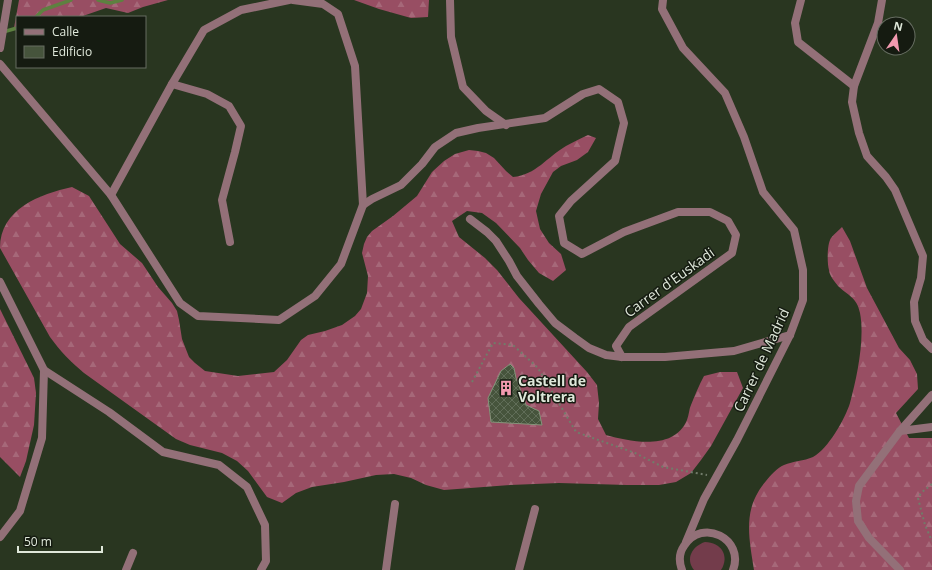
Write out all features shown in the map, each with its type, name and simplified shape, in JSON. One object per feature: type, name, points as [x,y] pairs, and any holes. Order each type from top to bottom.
[{"type":"street","points":[[1,43],[8,0]]},
{"type":"street","points":[[111,195],[172,84],[204,30],[241,10],[289,0]]},
{"type":"street","points":[[0,64],[111,195],[180,303],[198,316],[279,320],[315,296],[341,264],[363,205],[355,66],[338,14],[323,4],[293,0]]},
{"type":"street","points":[[450,0],[451,37],[463,87],[486,111],[506,124]]},
{"type":"street","name":"Carrer de Madrid","points":[[663,0],[662,9],[683,48],[725,93],[744,137],[763,192],[794,230],[803,270],[803,300],[790,335],[737,440],[704,499],[682,549],[680,557],[682,570]]},
{"type":"street","points":[[801,0],[795,23],[798,42],[854,86]]},
{"type":"street","points":[[882,0],[878,23],[854,86],[852,102],[858,133],[867,156],[886,177],[895,190],[923,256],[921,278],[914,302],[915,321],[924,340],[932,349]]},
{"type":"street","points":[[172,84],[207,94],[229,106],[241,126],[236,152],[222,200],[230,242]]},
{"type":"street","name":"Carrer d'Euskadi","points":[[363,205],[401,185],[422,164],[435,147],[456,133],[478,128],[545,118],[583,94],[599,89],[618,102],[624,123],[615,161],[571,201],[559,216],[564,243],[582,254],[624,232],[678,212],[710,212],[728,221],[736,235],[732,253],[629,327],[616,346],[622,357]]},
{"type":"street","points":[[470,219],[496,241],[517,276],[556,323],[589,348],[606,355],[622,357],[665,357],[734,351],[790,335]]},
{"type":"street","points":[[0,282],[44,370],[42,438],[20,511],[0,537]]},
{"type":"street","points":[[44,370],[109,412],[163,452],[219,465],[247,487],[265,525],[266,561],[261,570]]},
{"type":"street","points":[[900,570],[869,538],[858,521],[856,501],[859,486],[900,431],[932,395]]},
{"type":"street","points":[[900,431],[932,427]]},
{"type":"street","points":[[386,570],[395,504]]},
{"type":"street","points":[[519,570],[535,509]]},
{"type":"street","points":[[686,542],[693,536],[702,533],[711,532],[720,535],[727,540],[735,556],[735,565],[733,570]]},
{"type":"street","points":[[126,570],[133,553]]},
{"type":"path","points":[[472,382],[493,343],[513,345],[538,368],[576,432],[635,453],[663,468],[705,474],[715,480]]},
{"type":"path","points":[[932,484],[921,493],[918,498],[925,525],[932,541]]},
{"type":"shaded area","points":[[705,542],[716,544],[722,551],[725,560],[721,570],[694,570],[691,566],[691,553],[700,544]]},
{"type":"green space","points":[[19,0],[168,0],[128,13],[106,8],[83,16],[16,16]]},
{"type":"green space","points":[[354,0],[429,0],[428,17],[411,18]]},
{"type":"green space","points":[[16,17],[16,29],[14,28]]},
{"type":"green space","points":[[588,135],[596,138],[588,152],[577,160],[561,166],[553,172],[541,194],[536,211],[540,229],[549,243],[561,254],[566,270],[553,281],[539,273],[520,248],[496,223],[482,213],[467,211],[452,221],[459,237],[497,270],[519,298],[587,372],[597,385],[599,403],[598,419],[606,435],[639,442],[662,440],[672,436],[681,430],[687,420],[690,407],[704,376],[720,372],[737,372],[743,388],[711,446],[691,473],[676,482],[659,485],[559,483],[444,490],[426,485],[411,478],[394,474],[376,475],[312,487],[296,493],[282,503],[267,497],[248,471],[237,461],[222,453],[190,445],[176,439],[75,365],[50,337],[0,248],[2,234],[14,213],[35,199],[72,187],[89,196],[120,244],[142,263],[158,287],[172,303],[177,311],[182,339],[189,357],[195,363],[205,371],[238,376],[274,372],[287,360],[301,340],[308,335],[342,325],[355,316],[361,309],[367,293],[368,276],[362,253],[367,237],[372,231],[417,196],[432,172],[444,161],[455,154],[469,150],[478,151],[486,153],[494,158],[513,177],[521,176],[541,165],[559,150]]},
{"type":"green space","points":[[842,227],[850,241],[867,288],[899,348],[910,360],[917,374],[918,389],[896,413],[909,438],[932,438],[932,570],[754,570],[750,546],[749,524],[753,502],[758,492],[779,468],[787,464],[813,457],[819,453],[835,433],[844,417],[853,393],[861,346],[862,334],[860,313],[857,303],[838,286],[832,278],[829,272],[828,263],[828,249],[830,241]]},
{"type":"green space","points":[[0,309],[34,378],[36,393],[34,425],[26,461],[20,477],[0,457]]},
{"type":"building","name":"Castell de Voltrera","points":[[510,364],[514,368],[526,405],[539,411],[542,425],[491,422],[488,398],[501,371]]},
{"type":"waterway","points":[[37,16],[43,10],[71,0]]},
{"type":"waterway","points":[[98,0],[110,3],[122,0]]},
{"type":"waterway","points":[[3,32],[16,28]]},
{"type":"place","name":"Castell de Voltrera","points":[[506,388]]}]
